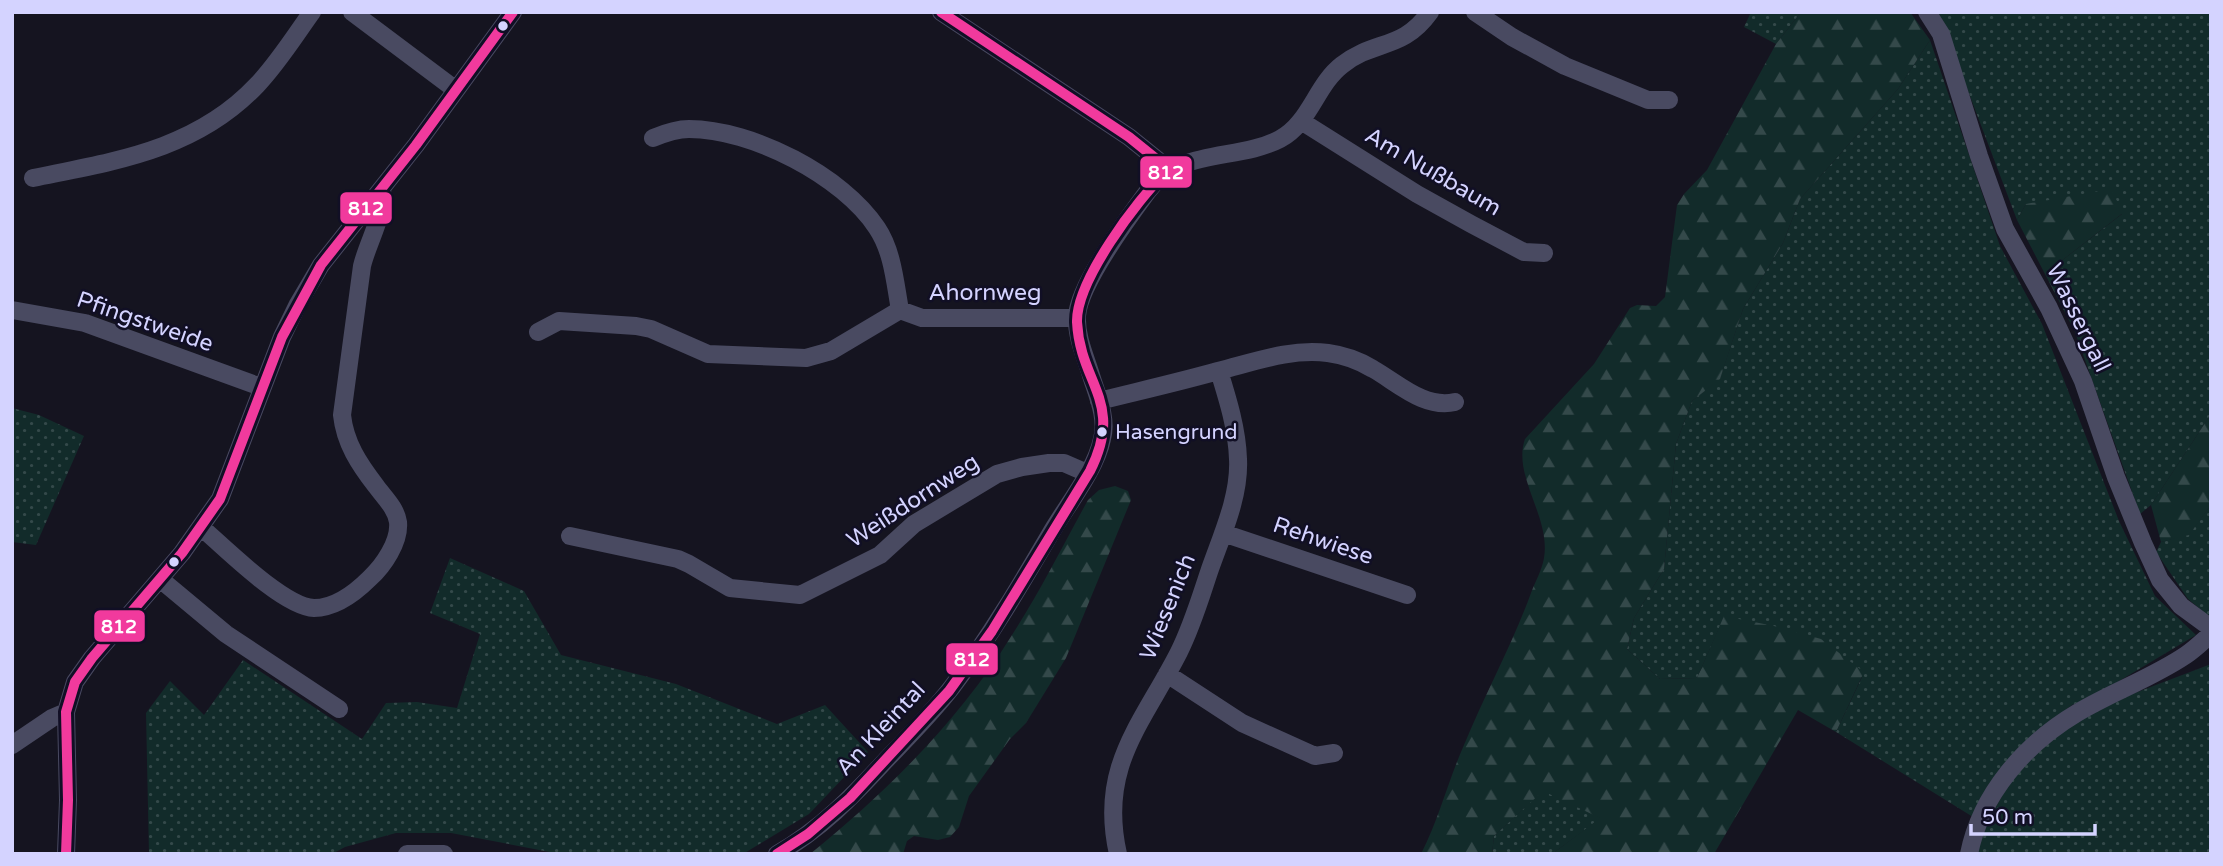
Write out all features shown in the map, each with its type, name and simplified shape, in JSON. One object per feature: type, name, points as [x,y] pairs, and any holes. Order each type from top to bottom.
[{"type":"street","points":[[33,178],[153,151],[211,124],[257,86],[312,12]]},
{"type":"street","points":[[352,12],[456,90]]},
{"type":"street","points":[[66,854],[66,712],[69,697],[82,670],[202,528],[220,499],[261,387],[310,283],[513,12]]},
{"type":"street","points":[[941,12],[1129,137],[1160,162],[1166,172]]},
{"type":"street","points":[[1077,318],[1081,296],[1091,277],[1149,188],[1166,172],[1196,160],[1275,142],[1290,133],[1326,82],[1341,66],[1360,53],[1407,36],[1418,28],[1430,12]]},
{"type":"street","points":[[1475,12],[1522,43],[1565,66],[1648,100],[1670,100]]},
{"type":"street","name":"Wassergall","points":[[1927,12],[1941,34],[2005,229],[2049,308],[2083,381],[2116,477],[2160,580],[2181,606],[2211,628]]},
{"type":"street","name":"Am Nußbaum","points":[[1301,121],[1417,194],[1471,224],[1524,252],[1544,253]]},
{"type":"street","points":[[653,138],[690,129],[746,137],[775,149],[835,186],[866,212],[879,230],[891,265],[900,310]]},
{"type":"street","points":[[202,528],[288,599],[314,608],[343,599],[360,588],[384,561],[393,545],[398,533],[398,521],[349,446],[342,415],[362,266],[366,247],[381,209],[382,189]]},
{"type":"street","name":"Pfingstweide","points":[[12,310],[85,323],[261,387]]},
{"type":"street","name":"Ahornweg","points":[[538,332],[559,321],[636,326],[651,329],[708,354],[806,358],[831,351],[900,310],[922,318],[1077,318]]},
{"type":"street","name":"An Kleintal","points":[[777,854],[815,830],[842,807],[950,690],[1000,618],[1087,473],[1103,436],[1103,415],[1079,337],[1077,318]]},
{"type":"street","points":[[1099,401],[1283,355],[1308,352],[1329,353],[1371,368],[1432,402],[1444,405],[1455,402]]},
{"type":"street","name":"Wiesenich","points":[[1118,854],[1114,838],[1113,810],[1121,762],[1140,718],[1167,674],[1192,624],[1235,492],[1238,460],[1235,428],[1219,371]]},
{"type":"street","name":"Weißdornweg","points":[[570,536],[678,559],[730,588],[800,595],[880,555],[914,524],[997,474],[1049,463],[1064,463],[1087,473]]},
{"type":"street","name":"Rehwiese","points":[[1223,533],[1408,595]]},
{"type":"street","points":[[160,579],[226,634],[339,709]]},
{"type":"street","points":[[1969,854],[1974,829],[2001,780],[2034,744],[2076,713],[2186,655],[2211,635]]},
{"type":"street","points":[[1167,674],[1220,711],[1252,728],[1315,756],[1335,754]]},
{"type":"street","points":[[12,745],[52,718],[66,712]]},
{"type":"street","points":[[407,854],[444,854]]},
{"type":"green space","points":[[1751,12],[1801,12],[1776,44],[1744,27]]},
{"type":"green space","points":[[1801,12],[1910,12],[1930,40],[1898,89],[1800,199],[1783,243],[1743,309],[1720,379],[1692,401],[1676,444],[1664,569],[1634,618],[1627,649],[1660,679],[1697,678],[1724,616],[1821,639],[1864,672],[1836,732],[1798,710],[1714,854],[1552,854],[1600,818],[1543,791],[1494,836],[1492,854],[1421,854],[1458,759],[1543,562],[1545,543],[1542,527],[1523,467],[1525,439],[1594,364],[1630,308],[1637,305],[1656,306],[1665,297],[1677,205],[1707,170],[1776,44]]},
{"type":"green space","points":[[1938,12],[2211,12],[2211,414],[2151,505],[2140,514],[2075,332],[2060,262],[2122,214],[2026,204],[2017,220]]},
{"type":"green space","points":[[1930,40],[2000,246],[2042,324],[2119,521],[2155,596],[2196,635],[2094,696],[2072,705],[2030,737],[1973,817],[1836,732],[1862,677],[1724,617],[1697,678],[1660,679],[1627,649],[1634,618],[1664,569],[1676,444],[1692,401],[1720,378],[1743,309],[1783,243],[1800,199],[1898,89]]},
{"type":"green space","points":[[2111,189],[2123,213],[2060,262],[2075,332],[2017,220],[2026,204]]},
{"type":"green space","points":[[12,408],[39,415],[84,436],[36,545],[12,542]]},
{"type":"green space","points":[[2211,414],[2211,505],[2189,535],[2161,542],[2151,505]]},
{"type":"green space","points":[[1115,486],[1128,491],[1131,500],[1066,658],[1026,723],[1010,739],[969,796],[959,827],[950,837],[938,840],[914,836],[907,841],[903,854],[810,854],[894,780],[946,725],[992,666],[1012,635],[1088,500],[1099,490]]},
{"type":"green space","points":[[2211,505],[2211,618],[2188,599],[2156,552],[2161,542],[2189,534]]},
{"type":"green space","points":[[450,558],[524,591],[561,655],[676,684],[777,724],[825,705],[868,752],[809,814],[743,854],[560,854],[451,833],[396,833],[345,847],[332,854],[149,854],[146,713],[170,681],[204,715],[243,660],[362,739],[386,703],[417,702],[457,708],[480,634],[430,613]]},
{"type":"green space","points":[[2211,664],[2211,854],[1976,854],[1982,832],[2012,778],[2060,730],[2127,696]]},
{"type":"green space","points":[[1543,790],[1601,818],[1552,854],[1492,854],[1494,836]]},
{"type":"transit line","name":"812","points":[[66,854],[66,712],[75,682],[92,658],[182,553],[220,499],[282,337],[321,265],[416,145],[513,12]]},
{"type":"transit line","name":"812","points":[[777,854],[808,834],[850,798],[949,691],[992,631],[1090,471],[1100,447],[1102,410],[1080,343],[1077,322],[1079,305],[1086,285],[1110,242],[1140,201],[1166,172],[1160,162],[1129,137],[941,12]]},
{"type":"place","name":"Hasengrund","points":[[1102,432]]}]
